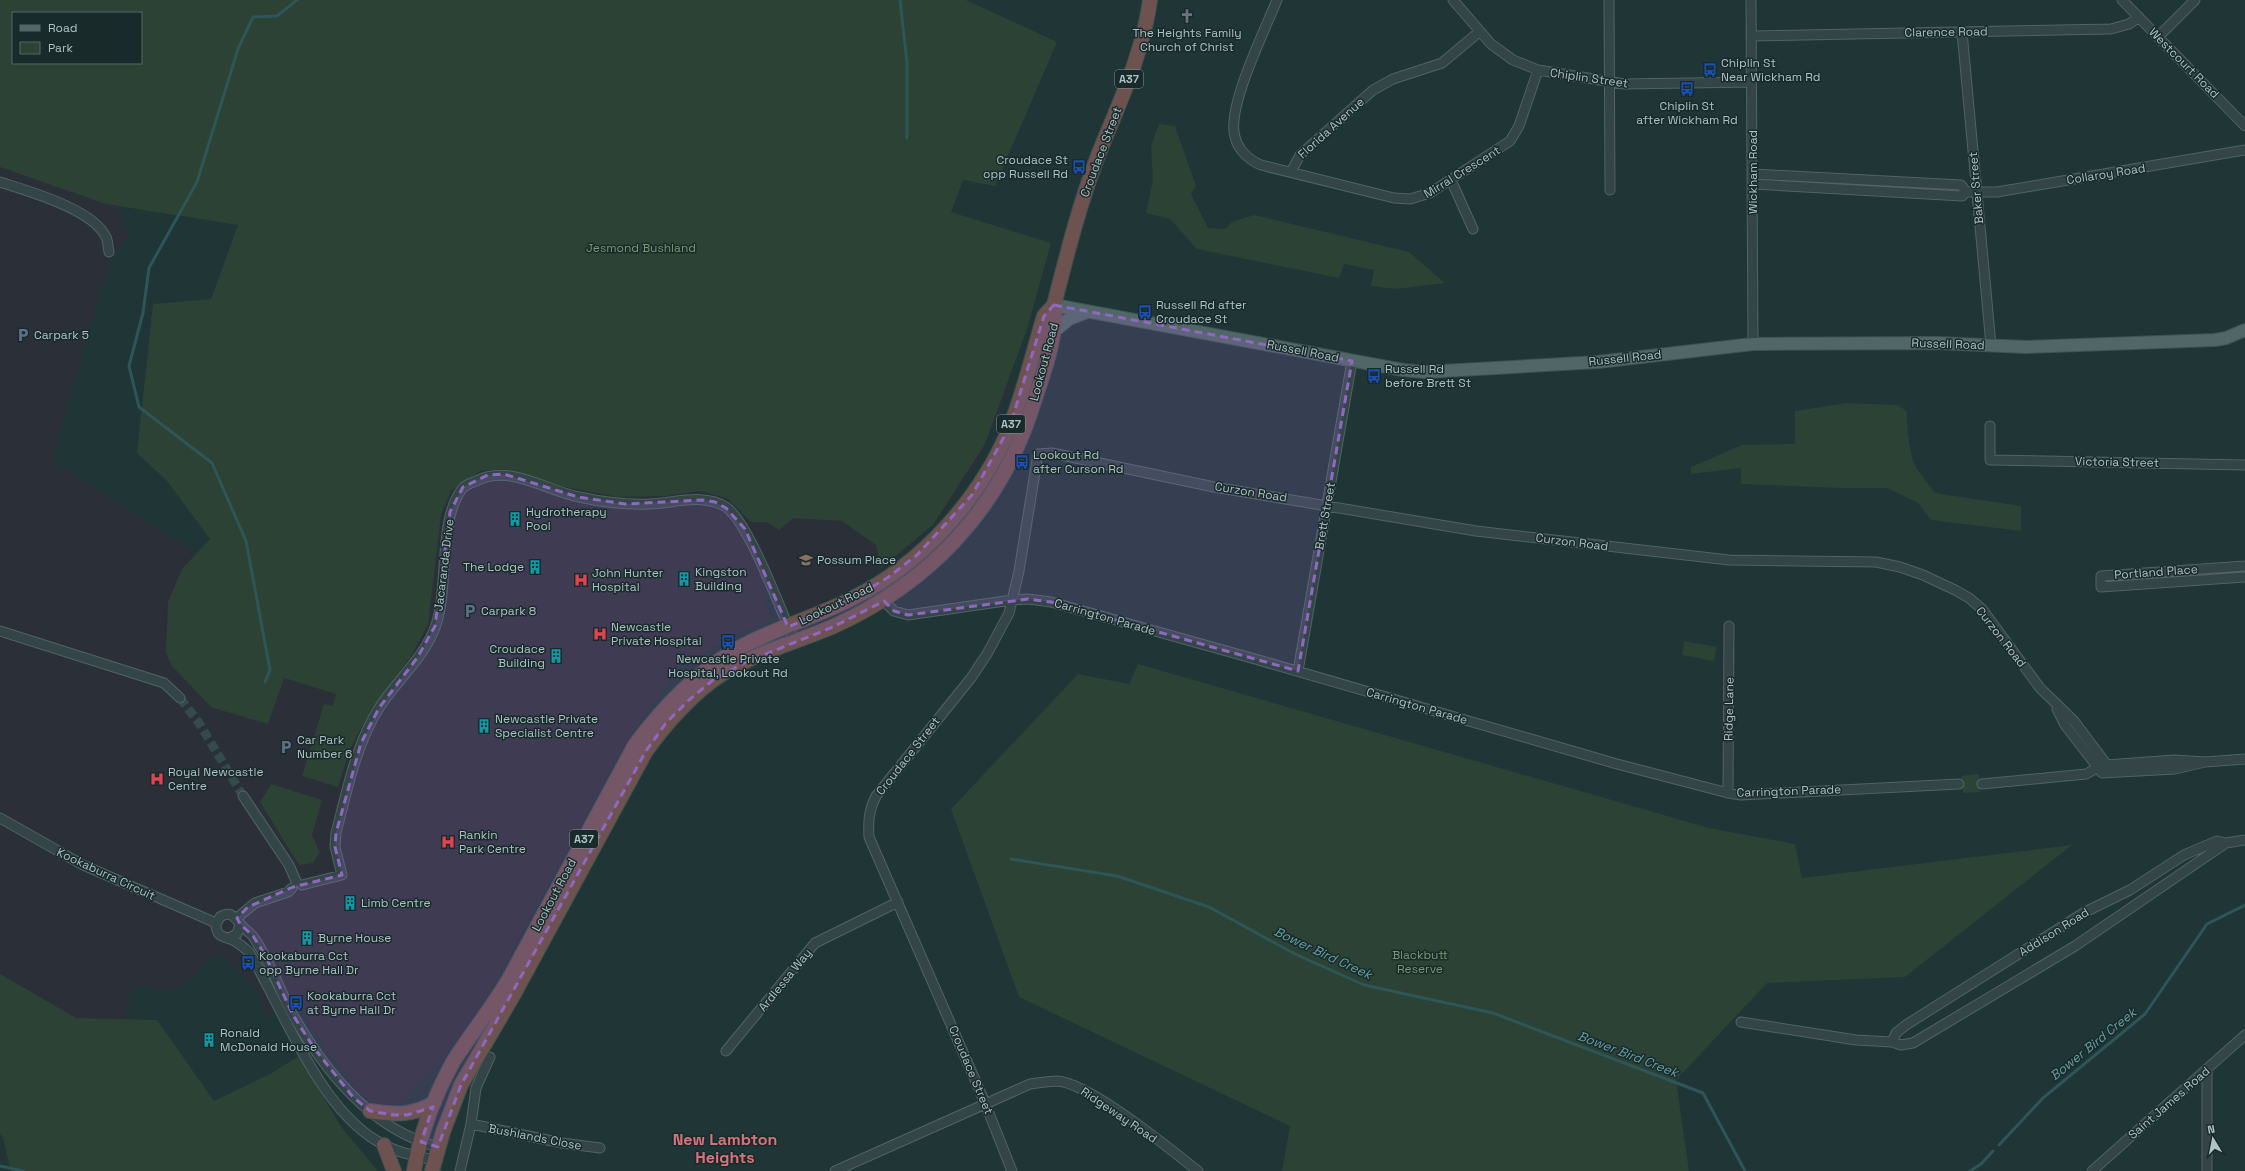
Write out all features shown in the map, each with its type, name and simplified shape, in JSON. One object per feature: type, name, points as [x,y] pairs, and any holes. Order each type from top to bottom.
[{"type":"highway","name":"Croudace Street","points":[[1054,305],[1078,214],[1098,154],[1137,59],[1150,0]]},
{"type":"highway","name":"Lookout Road","points":[[435,1159],[461,1086],[514,994],[646,751],[666,723],[689,700],[713,680],[746,662],[833,627],[884,601],[926,570],[981,510],[1001,481],[1025,428],[1056,321],[1054,305]]},
{"type":"highway","name":"Lookout Road","points":[[414,1171],[421,1142],[434,1103],[454,1062],[490,1012],[508,981],[635,745],[655,718],[679,692],[706,670],[740,648],[854,597],[887,578],[917,555],[943,530],[972,495],[991,465],[1010,426],[1044,316],[1054,305]]},
{"type":"highway","points":[[370,1111],[407,1115],[422,1110],[434,1103]]},
{"type":"highway","points":[[384,1145],[394,1171]]},
{"type":"main road","name":"Russell Road","points":[[1054,305],[1403,370],[1436,372],[1598,362],[1753,344],[1936,342],[2069,347],[2202,341],[2226,338],[2245,330]]},
{"type":"main road","points":[[1053,332],[1069,319],[1088,312]]},
{"type":"street","name":"Florida Avenue","points":[[1277,0],[1245,80],[1233,126],[1238,145],[1248,158],[1261,165],[1291,172],[1300,155],[1372,90],[1394,79],[1442,63],[1479,32]]},
{"type":"street","name":"Chiplin Street","points":[[1453,0],[1479,32],[1491,44],[1513,60],[1538,70],[1609,82],[1752,82]]},
{"type":"street","points":[[1609,0],[1610,190]]},
{"type":"street","name":"Wickham Road","points":[[1751,0],[1753,344]]},
{"type":"street","name":"Westcourt Road","points":[[2122,0],[2245,126]]},
{"type":"street","points":[[2158,37],[2195,0]]},
{"type":"street","name":"Clarence Road","points":[[1751,36],[2111,29],[2129,24],[2139,17]]},
{"type":"street","name":"Baker Street","points":[[1962,32],[1991,345]]},
{"type":"street","name":"Mirral Crescent","points":[[1291,172],[1402,200],[1420,198],[1503,147],[1515,135],[1538,70]]},
{"type":"street","name":"Collaroy Road","points":[[1753,184],[1962,196],[1966,192],[1997,192],[2245,150]]},
{"type":"street","name":"Collaroy Road","points":[[1753,174],[1961,185],[1966,192]]},
{"type":"street","points":[[1451,180],[1473,229]]},
{"type":"street","points":[[0,182],[68,206],[95,224],[106,237],[109,252]]},
{"type":"street","name":"Brett Street","points":[[1298,671],[1352,361]]},
{"type":"street","name":"Victoria Street","points":[[1990,426],[1990,460],[2245,465]]},
{"type":"street","name":"Curzon Road","points":[[1038,454],[1052,453],[1214,487],[1476,531],[1729,560],[1876,562],[1900,567],[1923,575],[1969,598],[1982,609],[2054,703],[2074,721],[2107,765],[2174,760],[2205,762]]},
{"type":"street","name":"Croudace Street","points":[[1012,1171],[986,1104],[869,837],[868,822],[870,808],[876,796],[970,678],[987,654],[1009,613],[1038,454]]},
{"type":"street","name":"Jacaranda Drive","points":[[297,885],[342,876],[335,847],[336,832],[361,743],[379,708],[417,658],[436,626],[442,592],[450,512],[463,487],[488,475],[504,474],[578,497],[617,502],[651,504],[703,500],[715,502],[726,508],[745,529],[795,642]]},
{"type":"street","name":"Portland Place","points":[[2245,566],[2100,576],[2101,587],[2245,577]]},
{"type":"street","name":"Carrington Parade","points":[[884,601],[894,611],[908,615],[1012,600],[1028,599],[1051,602],[1298,671],[1617,764],[1728,793],[1741,795],[1959,784]]},
{"type":"street","name":"Ridge Lane","points":[[1728,626],[1728,793]]},
{"type":"street","points":[[0,631],[164,684],[180,698]]},
{"type":"street","name":"Curzon Road","points":[[2054,703],[2065,725],[2097,768]]},
{"type":"street","points":[[1982,784],[2086,774],[2097,768],[2102,773],[2175,769],[2205,762],[2245,759]]},
{"type":"street","points":[[229,938],[237,934],[239,921],[255,903],[288,892],[297,885],[289,865],[243,796]]},
{"type":"street","name":"Kookaburra Circuit","points":[[0,818],[83,865],[216,923]]},
{"type":"street","name":"Addison Road","points":[[1892,1042],[1896,1033],[1906,1025],[2085,912],[2130,890],[2184,855],[2217,841],[2226,843],[2245,840]]},
{"type":"street","name":"Addison Road","points":[[1741,1022],[1856,1040],[1892,1042],[1901,1045],[1913,1043],[1964,1014],[2075,946],[2226,843]]},
{"type":"street","name":"Ardlessa Way","points":[[726,1052],[815,943],[898,902]]},
{"type":"street","points":[[226,914],[232,915],[253,936],[265,955],[293,1015],[314,1048],[353,1097],[370,1111],[421,1142],[435,1159],[417,1157],[384,1145],[367,1135],[338,1106],[283,1019],[255,962],[248,952],[229,938],[218,934],[216,923],[220,917],[226,914]]},
{"type":"street","name":"Saint James Road","points":[[2092,1171],[2245,1035]]},
{"type":"street","points":[[460,1171],[471,1124],[476,1088],[490,1056]]},
{"type":"street","points":[[2206,1171],[2207,1070]]},
{"type":"street","name":"Ridgeway Road","points":[[835,1171],[1030,1084],[1058,1081],[1080,1087],[1171,1149],[1198,1171]]},
{"type":"street","name":"Bushlands Close","points":[[471,1124],[562,1143],[600,1148]]},
{"type":"highlighted area","points":[[1054,305],[1352,361],[1298,671],[1051,602],[1028,599],[908,615],[894,611],[884,601],[833,627],[746,662],[713,680],[689,700],[666,723],[646,751],[461,1085],[438,1147],[421,1142],[433,1107],[407,1115],[393,1115],[370,1111],[353,1097],[314,1048],[293,1015],[265,955],[253,936],[240,924],[237,918],[248,907],[293,887],[342,875],[335,847],[336,833],[361,743],[379,708],[417,658],[435,626],[450,512],[463,487],[488,475],[504,474],[578,497],[625,504],[703,500],[715,502],[726,508],[745,529],[788,627],[855,597],[887,578],[917,555],[972,495],[1010,426],[1044,316]]},
{"type":"shaded area","name":"John Hunter Hospital","points":[[0,47],[12,62],[12,64],[49,64],[130,236],[111,256],[52,460],[280,608],[539,148],[876,348],[1012,385],[977,464],[939,519],[913,545],[882,569],[841,594],[797,614],[788,609],[779,590],[762,597],[770,618],[762,624],[724,638],[700,657],[678,669],[627,741],[488,995],[465,1030],[435,1067],[402,1102],[393,1107],[382,1108],[364,1097],[326,1050],[293,996],[266,1017],[258,992],[222,956],[211,957],[191,979],[172,991],[136,985],[118,1034],[161,1074],[0,982]]},
{"type":"green space","name":"Jesmond Bushland","points":[[0,0],[966,0],[1057,42],[995,186],[963,180],[951,212],[1051,243],[1028,326],[985,444],[933,525],[881,568],[876,545],[842,521],[793,518],[779,530],[767,522],[751,522],[727,498],[699,491],[666,496],[618,497],[560,486],[504,469],[480,471],[451,491],[441,515],[428,625],[411,656],[372,708],[350,749],[338,787],[302,776],[324,704],[333,706],[336,694],[284,678],[268,724],[211,707],[171,665],[166,652],[168,602],[182,569],[210,539],[167,481],[137,453],[153,304],[211,299],[238,225],[106,204],[0,167]]},
{"type":"green space","points":[[1159,124],[1175,126],[1196,186],[1191,194],[1208,228],[1225,229],[1232,222],[1254,215],[1409,252],[1445,283],[1396,289],[1371,286],[1374,270],[1344,264],[1339,278],[1197,249],[1170,219],[1146,213],[1153,180],[1151,146]]},
{"type":"green space","points":[[1847,403],[1897,405],[1907,411],[1909,440],[1914,462],[1935,493],[2021,506],[2021,531],[1931,520],[1918,503],[1887,488],[1842,488],[1741,484],[1741,468],[1691,474],[1691,467],[1742,445],[1795,444],[1795,411]]},
{"type":"green space","points":[[1684,641],[1717,647],[1714,661],[1682,655]]},
{"type":"green space","name":"Blackbutt Reserve","points":[[1138,664],[1709,828],[1795,844],[1802,878],[2072,845],[1905,977],[1767,983],[1676,1080],[1689,1171],[1282,1171],[1290,1126],[1019,997],[951,809],[1078,674],[1129,684]]},
{"type":"green space","points":[[1979,774],[1980,792],[1963,793],[1961,776]]},
{"type":"green space","points":[[271,784],[322,800],[312,835],[320,853],[313,863],[299,865],[260,802]]},
{"type":"green space","points":[[0,974],[76,1018],[157,1020],[214,1101],[270,1074],[299,1056],[342,1128],[378,1171],[11,1171],[3,1138],[0,1134]]},
{"type":"waterway","points":[[265,682],[270,670],[246,541],[212,463],[139,407],[129,366],[143,313],[149,268],[197,182],[238,49],[253,17],[277,16],[297,0]]},
{"type":"waterway","points":[[900,0],[907,63],[907,138]]},
{"type":"waterway","name":"Bower Bird Creek","points":[[1011,859],[1117,876],[1209,907],[1295,954],[1364,985],[1493,1013],[1703,1093],[1745,1171]]},
{"type":"waterway","name":"Bower Bird Creek","points":[[1999,1145],[2043,1098],[2145,1014],[2207,924],[2245,905]]},
{"type":"waterway","name":"Bower Bird Creek","points":[[1970,1171],[1981,1164],[1993,1151]]},
{"type":"waterway","points":[[0,1166],[23,1171]]},
{"type":"tunnel","points":[[180,698],[199,723],[243,796]]},
{"type":"place","name":"The Heights Family Church of Christ","points":[[1187,16]]},
{"type":"place","name":"Chiplin St Near Wickham Rd","points":[[1710,70]]},
{"type":"place","name":"Chiplin St after Wickham Rd","points":[[1687,89]]},
{"type":"place","name":"Croudace St opp Russell Rd","points":[[1079,167]]},
{"type":"place","name":"Russell Rd after Croudace St","points":[[1145,312]]},
{"type":"place","name":"Carpark 5","points":[[23,335]]},
{"type":"place","name":"Russell Rd before Brett St","points":[[1374,376]]},
{"type":"place","name":"Lookout Rd after Curson Rd","points":[[1022,462]]},
{"type":"place","name":"Hydrotherapy Pool","points":[[515,519]]},
{"type":"place","name":"Possum Place","points":[[806,560]]},
{"type":"place","name":"The Lodge","points":[[535,567]]},
{"type":"place","name":"Kingston Building","points":[[684,579]]},
{"type":"place","name":"John Hunter Hospital","points":[[581,580]]},
{"type":"place","name":"Carpark 8","points":[[470,611]]},
{"type":"place","name":"Newcastle Private Hospital","points":[[600,634]]},
{"type":"place","name":"Newcastle Private Hospital, Lookout Rd","points":[[728,642]]},
{"type":"place","name":"Croudace Building","points":[[556,656]]},
{"type":"place","name":"Newcastle Private Specialist Centre","points":[[484,726]]},
{"type":"place","name":"Car Park Number 6","points":[[286,747]]},
{"type":"place","name":"Royal Newcastle Centre","points":[[157,779]]},
{"type":"place","name":"Rankin Park Centre","points":[[448,842]]},
{"type":"place","name":"Limb Centre","points":[[350,903]]},
{"type":"place","name":"Byrne House","points":[[307,938]]},
{"type":"place","name":"Kookaburra Cct opp Byrne Hall Dr","points":[[248,963]]},
{"type":"place","name":"Kookaburra Cct at Byrne Hall Dr","points":[[296,1003]]},
{"type":"place","name":"Ronald McDonald House","points":[[209,1040]]},
{"type":"district","name":"New Lambton Heights","points":[[725,1148]]}]
